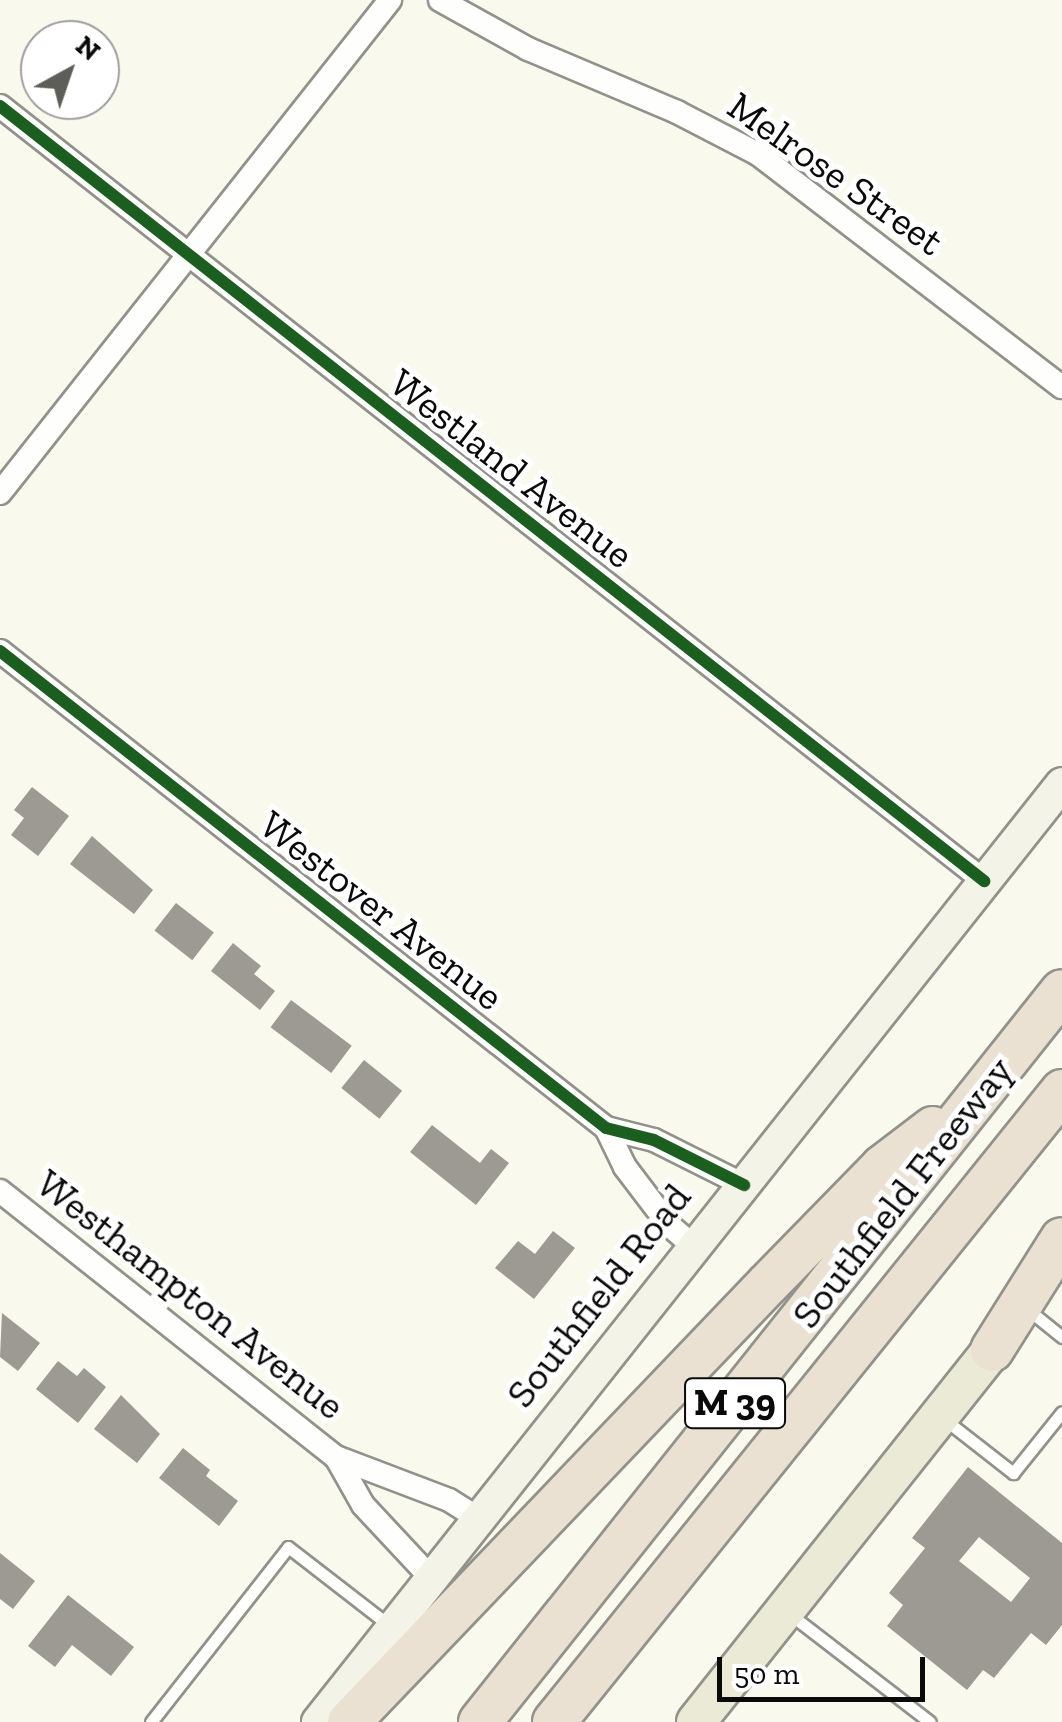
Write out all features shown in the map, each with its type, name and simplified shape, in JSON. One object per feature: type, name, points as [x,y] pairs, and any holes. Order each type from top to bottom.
[{"type":"highway","name":"Southfield Freeway","points":[[480,1722],[1062,991]]},
{"type":"highway","points":[[349,1722],[882,1167],[988,1084]]},
{"type":"highway","name":"Southfield Freeway","points":[[554,1722],[1062,1091]]},
{"type":"highway","points":[[992,1350],[1062,1239]]},
{"type":"main road","name":"Southfield Road","points":[[318,1722],[1062,784]]},
{"type":"main road","points":[[696,1722],[1062,1263]]},
{"type":"street","points":[[0,493],[390,0]]},
{"type":"street","name":"Melrose Street","points":[[440,0],[528,49],[678,112],[758,154],[1062,387]]},
{"type":"street","name":"Westland Avenue","points":[[0,106],[984,881]]},
{"type":"street","name":"Westover Avenue","points":[[0,651],[606,1128],[654,1140],[744,1185]]},
{"type":"street","name":"Westover Avenue","points":[[606,1128],[625,1167],[669,1225],[694,1247]]},
{"type":"street","name":"Westhampton Avenue","points":[[0,1191],[336,1457],[449,1500],[479,1519]]},
{"type":"street","name":"Westhampton Avenue","points":[[336,1457],[372,1516],[432,1580]]},
{"type":"lane","points":[[1026,1308],[1062,1337]]},
{"type":"lane","points":[[940,1415],[1013,1473],[1062,1412]]},
{"type":"lane","points":[[151,1722],[288,1547],[393,1627]]},
{"type":"lane","points":[[785,1610],[930,1722]]},
{"type":"building","points":[[32,787],[69,816],[38,856],[11,835],[24,818],[14,810]]},
{"type":"building","points":[[92,836],[153,890],[134,914],[70,864]]},
{"type":"building","points":[[176,903],[214,933],[192,960],[154,931]]},
{"type":"building","points":[[233,943],[261,966],[254,974],[275,991],[260,1010],[211,971]]},
{"type":"building","points":[[291,1000],[352,1046],[331,1073],[271,1027]]},
{"type":"building","points":[[364,1060],[402,1091],[379,1119],[341,1088]]},
{"type":"building","points":[[432,1125],[480,1163],[491,1149],[509,1163],[476,1205],[410,1152]]},
{"type":"building","points":[[553,1231],[575,1248],[534,1299],[495,1268],[518,1241],[535,1254]]},
{"type":"building","points":[[2,1313],[40,1343],[18,1371],[0,1357]]},
{"type":"building","points":[[58,1361],[77,1376],[84,1368],[106,1387],[78,1423],[36,1389]]},
{"type":"building","points":[[121,1395],[160,1434],[137,1463],[94,1429]]},
{"type":"building","points":[[183,1448],[210,1470],[206,1476],[238,1501],[219,1526],[159,1478]]},
{"type":"building","points":[[968,1467],[1062,1543],[1062,1625],[1046,1645],[1031,1633],[994,1678],[983,1670],[967,1690],[887,1626],[903,1605],[889,1593],[925,1548],[912,1538]],"holes":[[[979,1537],[1030,1578],[1011,1602],[959,1561]]]},
{"type":"building","points":[[0,1553],[35,1581],[13,1609],[0,1599]]},
{"type":"building","points":[[68,1595],[134,1647],[111,1676],[72,1645],[55,1667],[28,1646]]},
{"type":"cycle path","points":[[0,106],[984,881]]},
{"type":"cycle path","points":[[0,651],[606,1128],[654,1140],[744,1185]]}]
